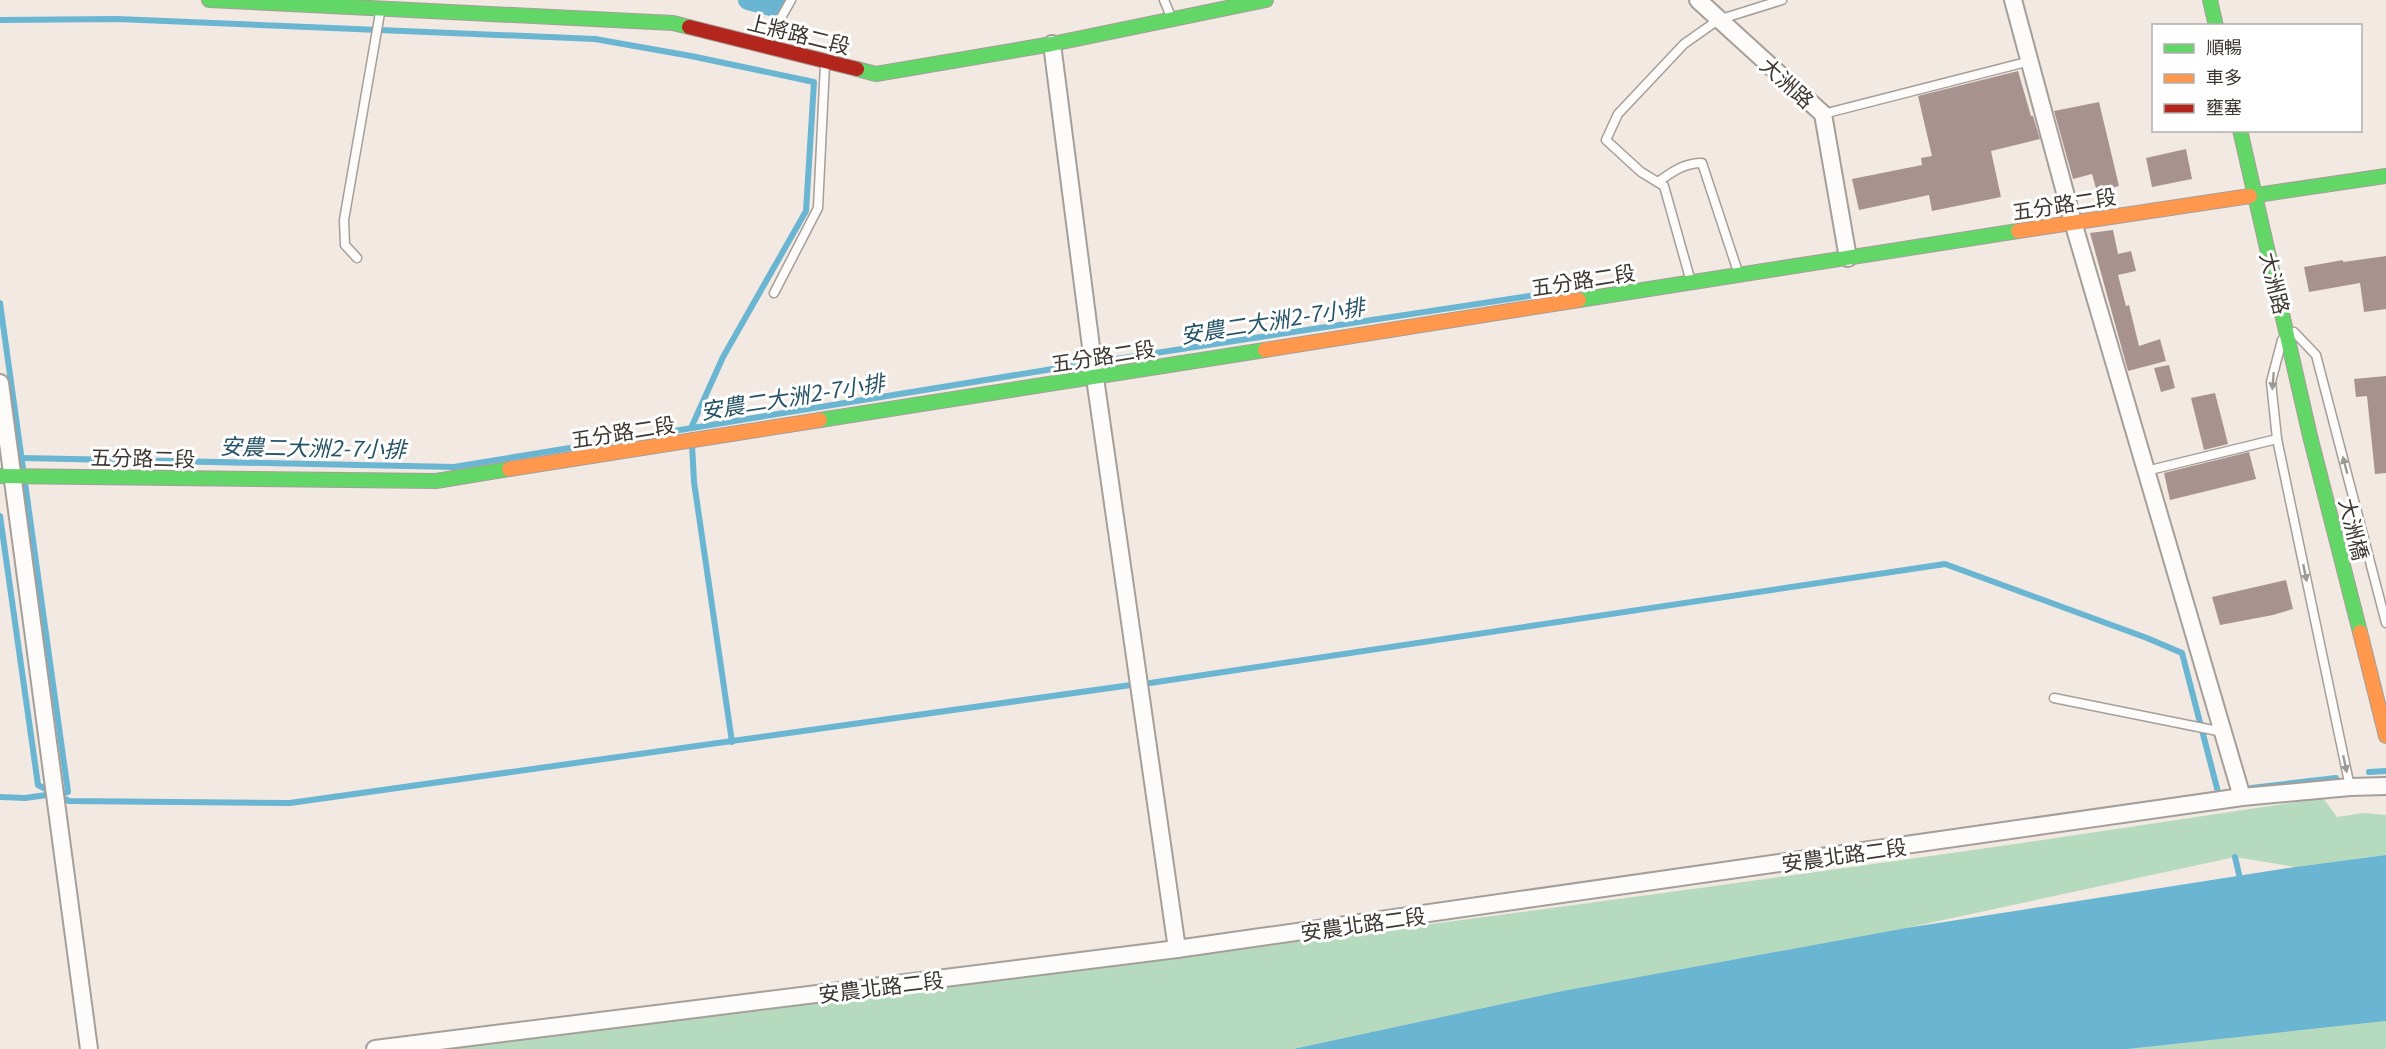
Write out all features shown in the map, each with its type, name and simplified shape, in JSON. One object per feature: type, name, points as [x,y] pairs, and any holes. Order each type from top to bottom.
[{"type":"street","name":"上將路二段","points":[[209,0],[673,23],[876,74],[1052,44],[1173,21],[1266,0]]},
{"type":"street","name":"大洲路","points":[[1698,0],[1823,114],[1848,258]]},
{"type":"street","points":[[2013,0],[2073,222],[2242,797]]},
{"type":"street","points":[[2210,0],[2216,24]]},
{"type":"street","points":[[1052,44],[1095,378],[1177,949]]},
{"type":"street","name":"大洲路","points":[[2240,132],[2310,436]]},
{"type":"street","name":"五分路二段","points":[[6,476],[436,481],[2073,222],[2386,176]]},
{"type":"street","points":[[0,383],[6,476],[89,1049]]},
{"type":"street","name":"大洲橋","points":[[2310,436],[2386,736]]},
{"type":"street","name":"安農北路二段","points":[[375,1049],[1177,949],[2242,797],[2386,786]]},
{"type":"lane","points":[[765,46],[791,0]]},
{"type":"lane","points":[[1164,0],[1173,21]]},
{"type":"lane","points":[[1691,283],[1665,186],[1641,172],[1606,140],[1618,114],[1684,44],[1718,20],[1782,0]]},
{"type":"lane","points":[[357,258],[345,244],[344,220],[381,7]]},
{"type":"lane","points":[[774,292],[818,208],[825,61]]},
{"type":"lane","points":[[1823,114],[2030,61]]},
{"type":"lane","points":[[1658,182],[1682,166],[1689,163],[1702,163],[1739,276]]},
{"type":"lane","points":[[2286,325],[2271,382],[2277,439],[2350,787]]},
{"type":"lane","points":[[2286,325],[2316,355],[2386,623]]},
{"type":"lane","points":[[2146,471],[2277,439]]},
{"type":"lane","points":[[2054,698],[2223,732]]},
{"type":"green space","points":[[2323,798],[2337,817],[2364,813],[2386,815],[2386,855],[2295,867],[2235,857],[1906,928],[1562,991],[1293,1049],[448,1049],[1621,899]]},
{"type":"green space","points":[[2386,1021],[2386,1049],[2128,1049]]},
{"type":"water","points":[[2386,855],[2386,1021],[2128,1049],[1293,1049],[1562,991],[1906,928],[2295,867]]},
{"type":"building","points":[[2018,71],[2040,139],[1991,151],[2001,197],[1932,211],[1929,195],[1859,210],[1852,179],[1922,165],[1921,158],[1932,156],[1918,96]]},
{"type":"building","points":[[2099,102],[2119,186],[2097,192],[2092,174],[2073,179],[2054,111]]},
{"type":"building","points":[[2186,149],[2192,179],[2152,187],[2146,158]]},
{"type":"building","points":[[2113,230],[2118,254],[2131,251],[2136,271],[2118,275],[2126,306],[2129,305],[2139,346],[2160,339],[2166,361],[2128,371],[2090,233]]},
{"type":"building","points":[[2386,256],[2386,309],[2364,312],[2360,283],[2309,292],[2304,267]]},
{"type":"building","points":[[2169,365],[2175,388],[2161,392],[2154,368]]},
{"type":"building","points":[[2386,376],[2386,473],[2375,474],[2367,396],[2356,397],[2354,379]]},
{"type":"building","points":[[2215,393],[2228,444],[2204,450],[2191,398]]},
{"type":"building","points":[[2249,452],[2256,479],[2170,500],[2164,473]]},
{"type":"building","points":[[2286,580],[2293,609],[2220,625],[2212,597]]},
{"type":"waterway","points":[[748,0],[779,8],[781,0]]},
{"type":"waterway","points":[[0,20],[117,19],[595,39],[691,56],[814,82],[806,211],[723,357],[691,428]]},
{"type":"waterway","name":"安農二大洲2-7小排","points":[[22,458],[454,467],[1083,364],[1562,291]]},
{"type":"waterway","points":[[0,303],[68,792],[25,798],[0,797]]},
{"type":"waterway","points":[[692,444],[694,482],[732,742]]},
{"type":"waterway","points":[[0,516],[38,785],[69,801],[290,803],[1131,685]]},
{"type":"waterway","points":[[1150,683],[1945,564],[2182,653],[2218,792]]},
{"type":"waterway","points":[[2369,772],[2386,771]]},
{"type":"waterway","points":[[2251,788],[2336,778]]},
{"type":"waterway","points":[[2235,857],[2241,883]]},
{"type":"traffic: fast","points":[[209,0],[673,23],[689,27]]},
{"type":"traffic: fast","points":[[857,69],[876,74],[1052,44],[1266,0]]},
{"type":"traffic: fast","points":[[2210,0],[2216,24]]},
{"type":"traffic: fast","points":[[2240,132],[2310,436],[2360,632]]},
{"type":"traffic: fast","points":[[2250,196],[2386,176]]},
{"type":"traffic: fast","points":[[1579,300],[2018,231]]},
{"type":"traffic: fast","points":[[820,420],[1265,350]]},
{"type":"traffic: fast","points":[[0,476],[436,481],[509,469]]},
{"type":"traffic: slow","points":[[2018,231],[2250,196]]},
{"type":"traffic: slow","points":[[1265,350],[1579,300]]},
{"type":"traffic: slow","points":[[509,469],[820,420]]},
{"type":"traffic: slow","points":[[2360,632],[2386,736]]},
{"type":"traffic: jam","points":[[689,27],[857,69]]}]
